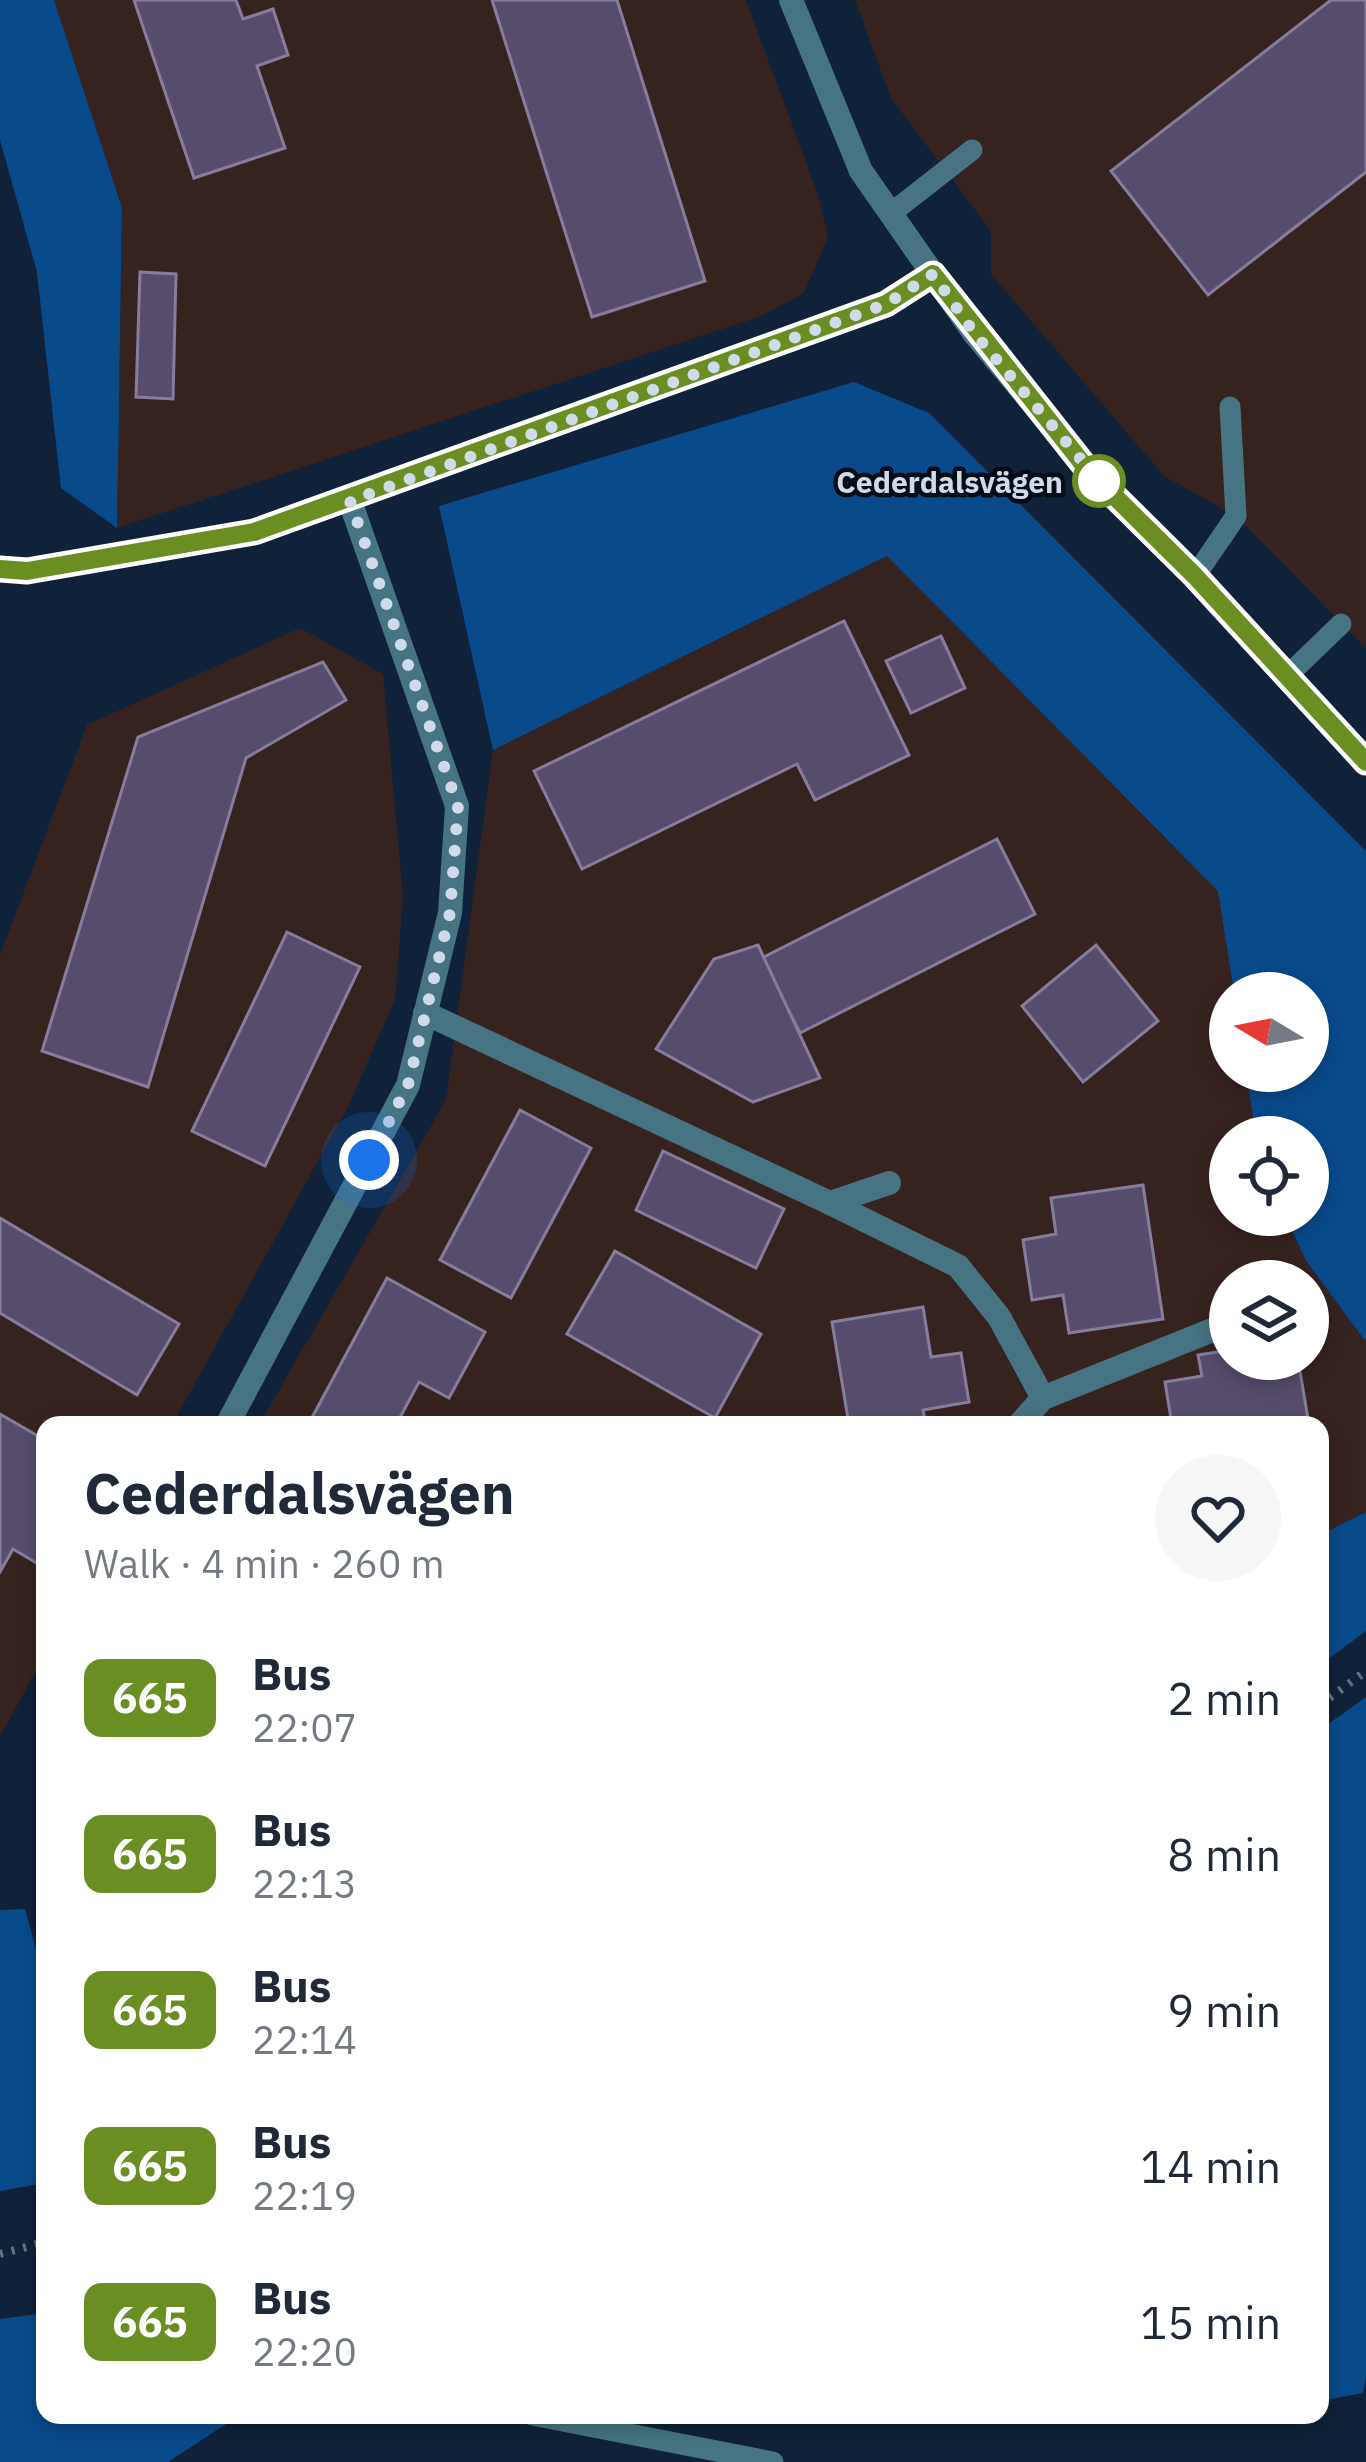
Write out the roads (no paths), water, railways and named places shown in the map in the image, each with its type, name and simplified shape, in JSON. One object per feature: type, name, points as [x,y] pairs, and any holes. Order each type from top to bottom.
[{"type":"street","points":[[791,0],[861,171],[933,274],[1087,469],[1195,576],[1366,762]]},
{"type":"street","points":[[0,569],[27,571],[254,532],[886,304],[933,274]]},
{"type":"street","points":[[232,1416],[408,1085],[450,913],[458,806],[350,501]]},
{"type":"street","points":[[425,1013],[958,1266],[1000,1317],[1043,1398]]},
{"type":"street","points":[[830,1203],[889,1183]]},
{"type":"street","points":[[1027,1416],[1043,1398],[1209,1331]]},
{"type":"lane","points":[[890,214],[972,150]]},
{"type":"lane","points":[[1195,576],[1236,516],[1230,407]]},
{"type":"lane","points":[[1285,678],[1341,624]]},
{"type":"lane","points":[[578,2424],[773,2462]]},
{"type":"place","name":"Cederdalsvägen","points":[[1099,481]]}]
